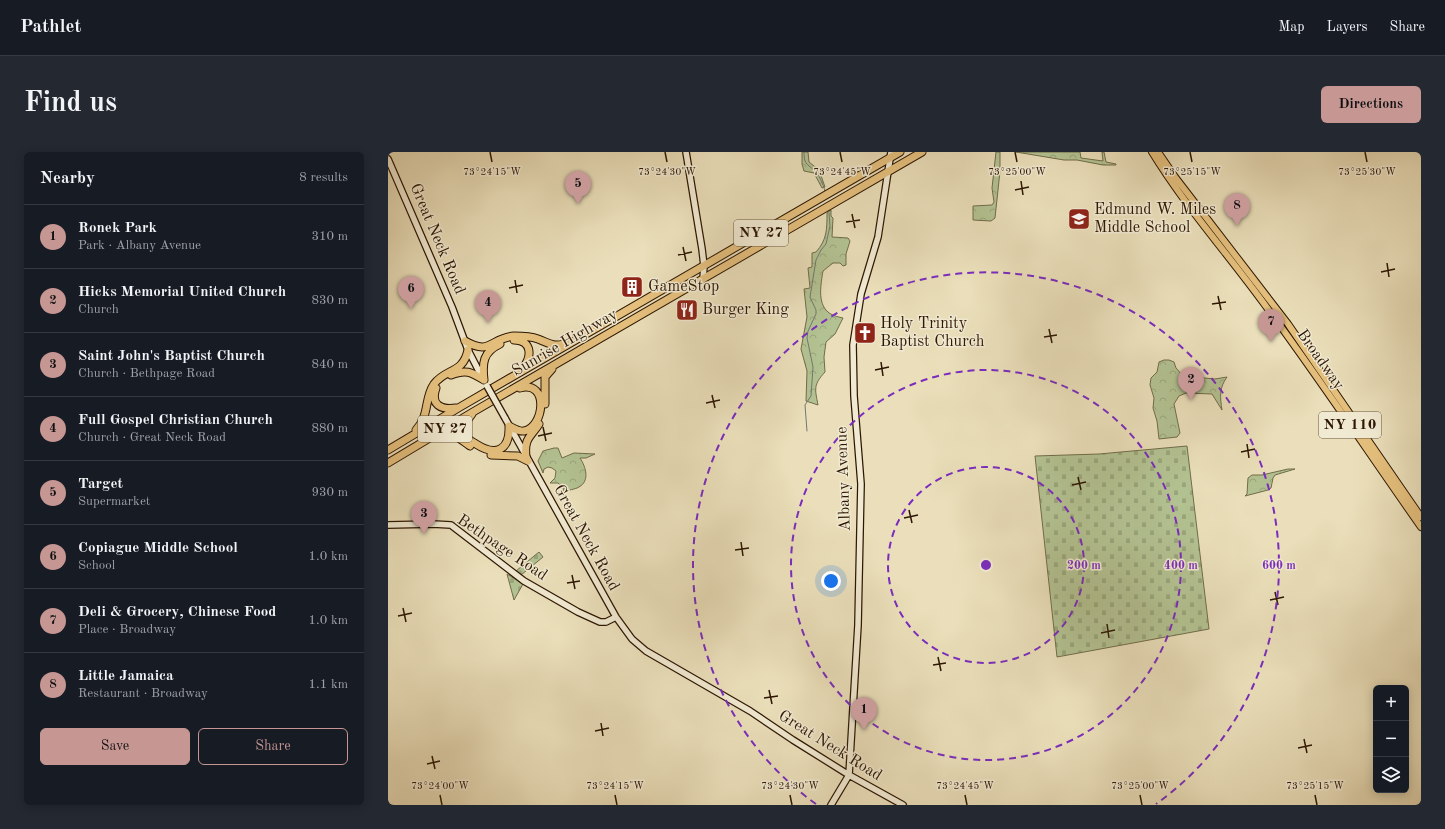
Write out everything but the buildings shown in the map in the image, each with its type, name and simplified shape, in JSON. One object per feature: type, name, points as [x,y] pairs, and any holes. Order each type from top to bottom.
[{"type":"highway","name":"Sunrise Highway","points":[[388,450],[891,155],[900,152]]},
{"type":"highway","name":"Sunrise Highway","points":[[388,463],[473,412],[922,152]]},
{"type":"highway","points":[[465,341],[481,348],[512,336],[525,336],[556,346],[572,342]]},
{"type":"highway","points":[[485,383],[483,360],[497,345],[513,340],[519,340],[525,343],[530,355],[525,365],[517,374]]},
{"type":"highway","points":[[411,436],[421,425],[425,417],[433,385],[438,379],[464,363],[468,350]]},
{"type":"highway","points":[[435,436],[448,433],[480,452],[501,456],[518,456],[527,459],[525,448],[526,442],[543,416],[545,405],[545,377],[557,364]]},
{"type":"highway","points":[[460,407],[446,408],[435,402],[434,395],[436,388],[441,382],[457,373],[464,371],[472,372],[485,383]]},
{"type":"highway","points":[[509,426],[517,430],[524,431],[529,429],[534,424],[540,414],[540,397],[536,390],[530,387],[522,387],[513,390]]},
{"type":"highway","points":[[473,412],[464,427],[464,433],[467,439],[480,447],[497,451],[504,447],[510,436],[509,426]]},
{"type":"main road","name":"Broadway","points":[[1152,152],[1172,184],[1281,326],[1421,527]]},
{"type":"main road","name":"Broadway","points":[[1158,152],[1175,177],[1288,324],[1421,516]]},
{"type":"street","points":[[686,152],[698,220],[704,266],[703,279]]},
{"type":"street","name":"Albany Avenue","points":[[831,805],[849,775],[858,625],[861,484],[854,396],[853,345],[861,294],[878,237],[891,155]]},
{"type":"street","name":"Great Neck Road","points":[[388,159],[452,307],[468,350],[504,418],[616,617],[632,639],[646,651],[750,711],[849,775],[903,805]]},
{"type":"street","name":"Bethpage Road","points":[[388,525],[451,525],[524,580],[578,612],[600,622],[606,622],[616,617]]},
{"type":"green space","points":[[802,152],[808,152],[809,162],[819,170],[825,187],[822,188],[814,173],[804,171],[802,164]]},
{"type":"green space","points":[[996,152],[1000,152],[1000,171],[995,218],[991,221],[973,220],[973,206],[992,205],[994,202],[992,188]]},
{"type":"green space","points":[[1016,152],[1080,152],[1081,158],[1103,161],[1102,152],[1104,152],[1106,162],[1116,165],[1103,165],[1077,160],[1064,160]]},
{"type":"green space","points":[[831,210],[831,216],[833,218],[832,237],[848,238],[850,241],[846,254],[846,265],[843,266],[840,263],[833,263],[823,271],[821,281],[822,303],[829,313],[843,318],[835,334],[826,342],[824,357],[825,372],[818,380],[816,387],[818,405],[806,401],[807,371],[801,349],[807,317],[804,289],[810,288],[808,268],[812,267],[812,253],[816,252],[820,248],[824,239],[827,213]]},
{"type":"green space","points":[[1164,360],[1174,362],[1176,368],[1183,376],[1215,379],[1227,377],[1221,393],[1222,410],[1212,394],[1186,393],[1179,396],[1174,404],[1180,433],[1177,437],[1159,439],[1157,421],[1153,408],[1154,398],[1150,385],[1151,378],[1157,372],[1159,362]]},
{"type":"green space","points":[[1187,446],[1209,629],[1057,657],[1035,456],[1099,454]]},
{"type":"green space","points":[[558,448],[562,458],[574,453],[595,454],[586,458],[580,458],[584,465],[586,478],[579,487],[564,493],[563,488],[558,483],[550,483],[555,478],[556,471],[548,467],[544,469],[543,473],[538,461],[543,451]]},
{"type":"green space","points":[[1288,469],[1295,469],[1275,475],[1271,488],[1268,490],[1245,496],[1247,494],[1248,478],[1252,475],[1262,475]]},
{"type":"green space","points":[[539,552],[543,557],[521,575],[516,571]]},
{"type":"green space","points":[[507,574],[523,584],[514,600]]},
{"type":"waterway","points":[[804,152],[805,161],[818,174],[825,191]]},
{"type":"waterway","points":[[807,431],[805,405],[811,396],[813,367],[807,338],[808,331],[816,314],[816,310],[810,297],[816,260],[826,244],[830,226],[829,213]]},
{"type":"place","name":"Target","points":[[578,204]]},
{"type":"place","name":"Edmund W. Miles Middle School","points":[[1079,219]]},
{"type":"place","name":"Little Jamaica","points":[[1237,226]]},
{"type":"place","name":"GameStop","points":[[632,287]]},
{"type":"place","name":"Copiague Middle School","points":[[411,309]]},
{"type":"place","name":"Burger King","points":[[687,310]]},
{"type":"place","name":"Full Gospel Christian Church","points":[[488,323]]},
{"type":"place","name":"Holy Trinity Baptist Church","points":[[865,333]]},
{"type":"place","name":"Deli & Grocery, Chinese Food","points":[[1271,342]]},
{"type":"place","name":"Hicks Memorial United Church","points":[[1191,400]]},
{"type":"place","name":"Saint John's Baptist Church","points":[[424,534]]},
{"type":"place","name":"Ronek Park","points":[[864,730]]}]
